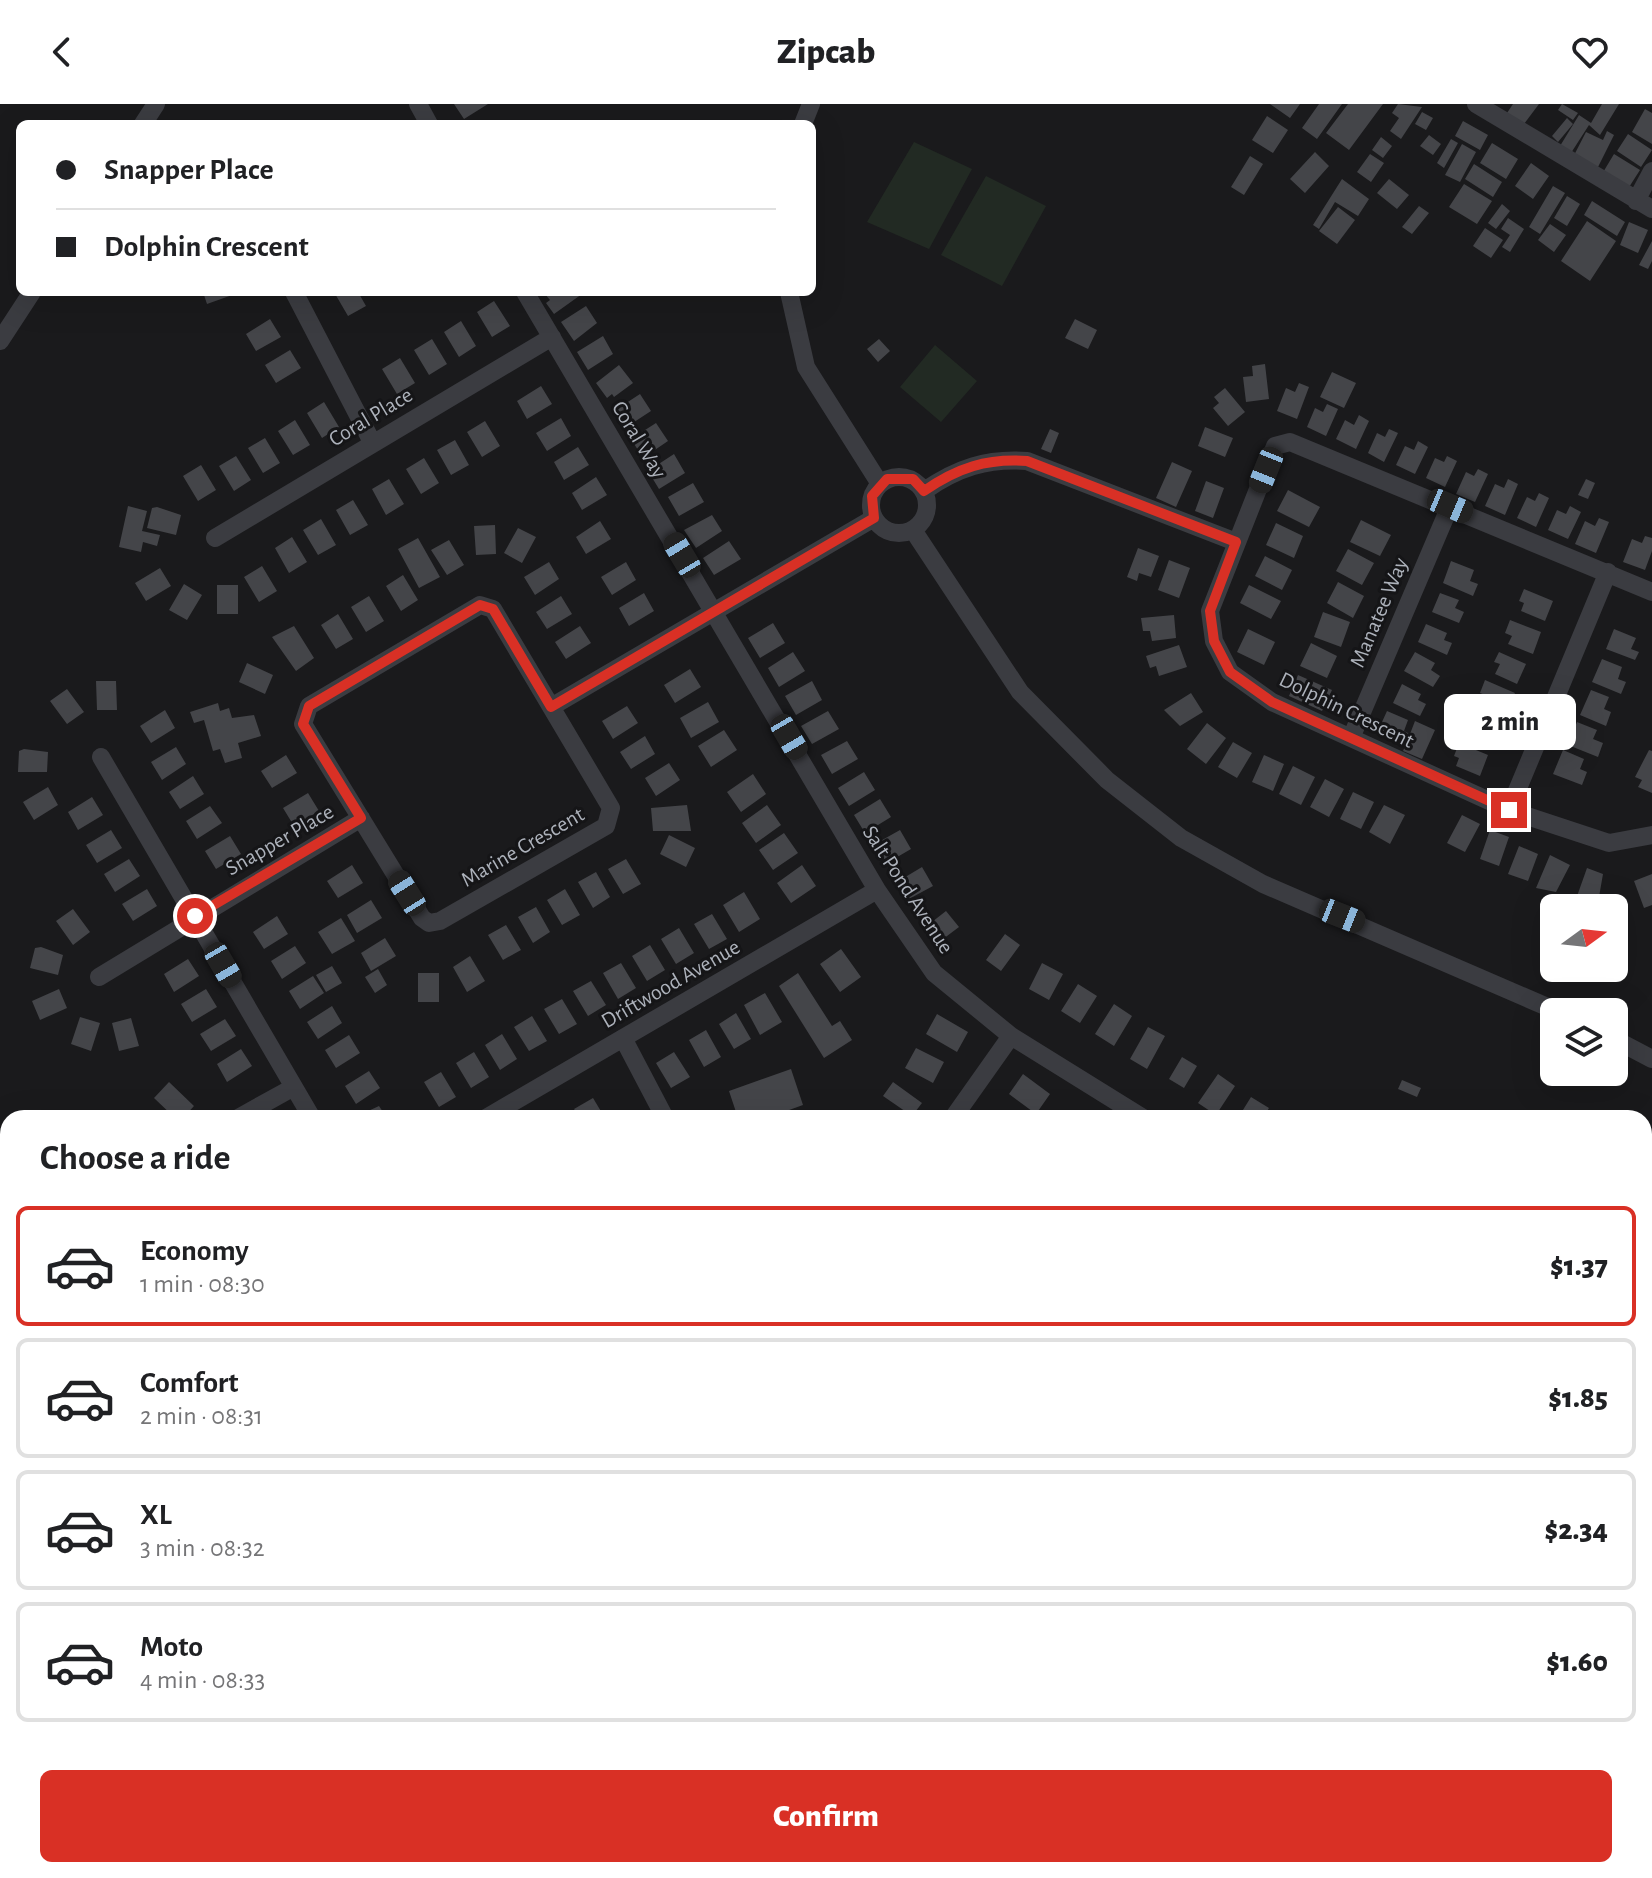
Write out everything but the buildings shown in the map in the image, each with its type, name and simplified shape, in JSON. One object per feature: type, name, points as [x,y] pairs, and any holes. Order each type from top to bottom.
[{"type":"street","points":[[1476,104],[1644,205],[1652,171]]},
{"type":"street","points":[[1,336],[29,296]]},
{"type":"street","points":[[296,296],[372,442]]},
{"type":"street","name":"Coral Way","points":[[527,296],[715,609]]},
{"type":"street","points":[[790,296],[806,367],[880,484]]},
{"type":"street","name":"Coral Place","points":[[215,538],[552,337]]},
{"type":"street","name":"Dolphin Crescent","points":[[1652,592],[1290,442],[1275,446],[1210,611],[1214,641],[1230,672],[1272,702],[1509,810],[1609,843],[1652,835]]},
{"type":"street","points":[[924,491],[970,465],[1001,459],[1027,461],[1236,542]]},
{"type":"street","points":[[904,477],[913,479],[924,491],[928,508],[920,524],[913,530],[891,532],[874,518],[872,496],[880,484],[904,477]]},
{"type":"street","name":"Manatee Way","points":[[1351,738],[1450,506]]},
{"type":"street","points":[[551,707],[874,518]]},
{"type":"street","points":[[913,530],[1020,692],[1107,780],[1181,838],[1263,884],[1540,1004]]},
{"type":"street","points":[[1509,810],[1608,572]]},
{"type":"street","name":"Marine Crescent","points":[[480,605],[493,609],[611,808],[606,826],[440,921],[429,923],[422,918],[361,818],[303,724],[303,715],[309,706],[480,605]]},
{"type":"street","name":"Salt Pond Avenue","points":[[715,609],[877,890],[934,973],[1011,1036],[1130,1110]]},
{"type":"street","points":[[101,757],[307,1110]]},
{"type":"street","name":"Snapper Place","points":[[99,977],[361,818]]},
{"type":"street","name":"Driftwood Avenue","points":[[500,1110],[877,890]]},
{"type":"street","points":[[959,1110],[1011,1036]]},
{"type":"street","points":[[623,1038],[661,1110]]},
{"type":"street","points":[[1628,1046],[1652,1059]]},
{"type":"street","points":[[252,1110],[294,1087]]},
{"type":"shaded area","points":[[914,142],[972,169],[929,249],[867,222]]},
{"type":"shaded area","points":[[986,176],[1046,206],[1002,286],[941,255]]},
{"type":"shaded area","points":[[935,345],[977,381],[941,422],[900,387]]},
{"type":"route","points":[[195,916],[361,818],[303,724],[303,715],[309,706],[480,605],[493,609],[551,707],[874,518],[872,496],[887,479],[896,476],[913,479],[924,491],[970,465],[1001,459],[1027,461],[1236,542],[1210,611],[1214,641],[1230,672],[1272,702],[1509,810]]}]
